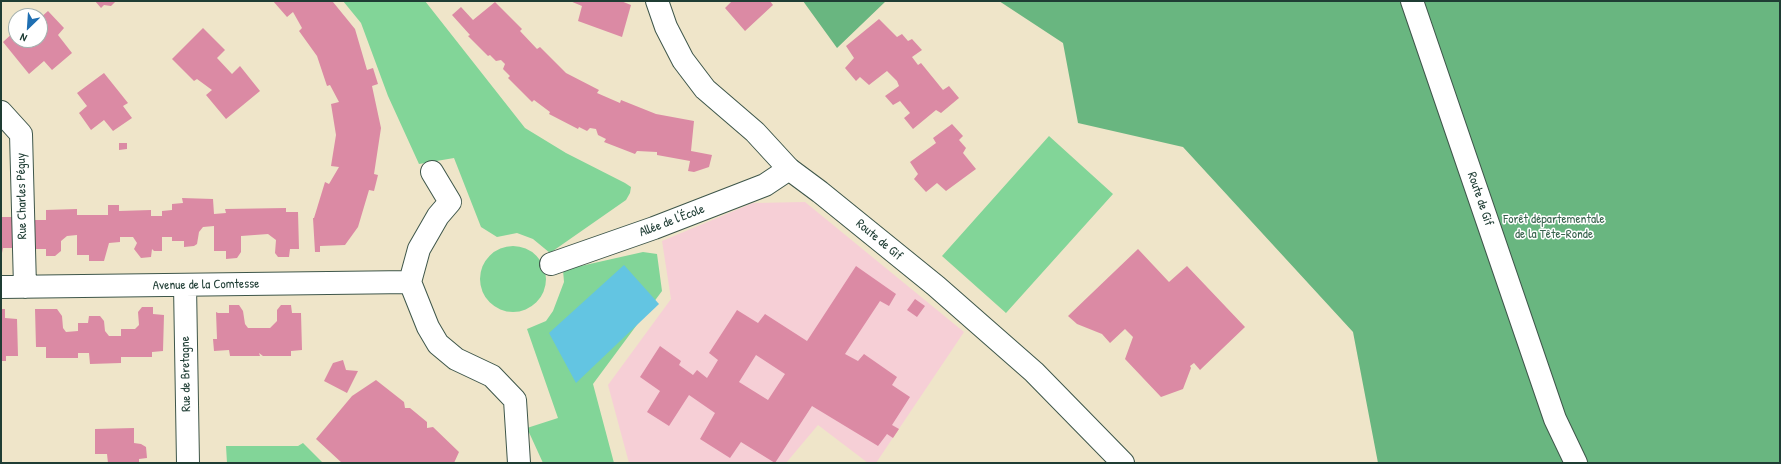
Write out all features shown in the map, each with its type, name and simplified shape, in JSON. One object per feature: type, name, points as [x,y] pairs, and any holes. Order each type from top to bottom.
[{"type":"street","name":"Route de Gif","points":[[657,1],[666,27],[683,60],[705,89],[755,132],[789,169],[820,192],[936,286],[1004,345],[1034,372],[1123,463]]},
{"type":"street","name":"Route de Gif","points":[[1412,1],[1555,419],[1576,463]]},
{"type":"street","name":"Rue Charles Péguy","points":[[1,112],[21,134],[25,287]]},
{"type":"street","name":"Allée de l'École","points":[[551,264],[654,228],[765,185],[789,169]]},
{"type":"street","points":[[432,172],[450,202],[438,216],[419,249],[410,282],[428,327],[438,344],[456,359],[492,376],[515,400],[518,453],[528,463]]},
{"type":"street","name":"Avenue de la Comtesse","points":[[1,287],[410,282]]},
{"type":"street","name":"Rue de Bretagne","points":[[185,285],[188,463]]},
{"type":"street","points":[[508,463],[518,453]]},
{"type":"shaded area","points":[[805,202],[964,332],[876,463],[868,463],[818,425],[786,463],[629,463],[608,385],[671,299],[662,241],[753,203]]},
{"type":"green space","points":[[343,1],[425,1],[525,128],[566,153],[631,187],[630,193],[626,200],[550,253],[533,239],[517,233],[497,237],[481,227],[454,158],[419,164],[388,96],[361,23]]},
{"type":"green space","points":[[803,1],[886,1],[837,48]]},
{"type":"green space","name":"Forêt départementale de la Tête-Ronde","points":[[999,1],[1780,1],[1780,463],[1378,463],[1353,332],[1183,147],[1078,123],[1063,43]]},
{"type":"green space","points":[[1049,136],[1113,194],[1006,313],[942,256]]},
{"type":"green space","points":[[513,246],[525,249],[536,256],[543,267],[546,279],[543,291],[536,302],[525,309],[513,312],[501,309],[490,302],[483,291],[480,279],[483,267],[490,256],[501,249]]},
{"type":"green space","points":[[643,252],[657,254],[662,291],[593,384],[614,463],[543,463],[527,428],[558,418],[527,329],[546,321],[553,311],[564,282],[563,270]]},
{"type":"green space","points":[[303,443],[323,463],[227,463],[226,446],[298,446]]},
{"type":"water","points":[[624,265],[659,304],[576,383],[549,333]]},
{"type":"building","points":[[95,1],[116,1],[111,6],[104,5],[101,8]]},
{"type":"building","points":[[273,1],[334,1],[333,2],[355,29],[367,70],[373,68],[378,84],[372,86],[381,128],[374,174],[378,175],[374,191],[369,190],[358,227],[345,245],[320,246],[320,252],[315,252],[313,218],[325,182],[329,184],[339,167],[331,166],[336,135],[331,104],[339,102],[330,85],[327,86],[317,56],[299,31],[302,28],[293,12],[287,17]]},
{"type":"building","points":[[570,1],[621,1],[631,5],[622,37],[578,21],[582,6]]},
{"type":"building","points":[[732,1],[770,1],[773,5],[745,31],[725,8]]},
{"type":"building","points":[[495,2],[522,29],[520,31],[537,49],[540,47],[566,73],[599,90],[597,93],[620,103],[621,100],[656,114],[694,121],[691,151],[712,155],[709,167],[694,172],[688,171],[690,161],[657,155],[657,152],[637,151],[635,154],[604,142],[606,139],[598,135],[596,129],[590,128],[587,131],[579,127],[578,129],[549,114],[550,112],[534,100],[532,102],[508,78],[510,76],[503,69],[505,64],[501,60],[496,61],[490,55],[488,56],[468,36],[470,35],[452,15],[461,7],[473,20]]},
{"type":"building","points":[[48,11],[64,28],[58,35],[72,53],[52,70],[44,61],[29,74],[3,42],[8,37],[8,48],[48,48]]},
{"type":"building","points":[[879,19],[897,37],[902,34],[908,41],[912,39],[922,50],[912,57],[918,65],[921,63],[943,90],[949,86],[959,98],[941,113],[936,110],[913,129],[904,118],[910,113],[900,101],[893,105],[885,96],[899,86],[897,81],[887,71],[869,85],[860,77],[856,81],[845,68],[854,58],[846,46]]},
{"type":"building","points":[[203,28],[225,50],[217,58],[232,74],[240,66],[260,91],[226,119],[206,95],[212,90],[197,79],[194,81],[172,59]]},
{"type":"building","points":[[104,73],[128,103],[123,106],[132,118],[113,131],[104,120],[91,130],[79,113],[87,106],[77,93]]},
{"type":"building","points":[[952,124],[963,136],[959,140],[966,148],[963,153],[976,169],[946,191],[937,183],[926,192],[914,179],[918,174],[910,162],[936,143],[933,138]]},
{"type":"building","points":[[119,143],[127,143],[127,149],[119,150]]},
{"type":"building","points":[[182,198],[213,199],[214,214],[226,213],[225,209],[286,208],[286,212],[298,212],[299,249],[290,249],[289,257],[278,257],[275,253],[276,240],[268,234],[241,236],[241,252],[237,258],[226,259],[226,251],[214,251],[214,226],[203,227],[199,232],[197,244],[194,246],[184,247],[184,241],[172,241],[172,237],[162,237],[162,251],[154,251],[152,249],[151,257],[141,258],[134,249],[137,243],[133,237],[120,237],[120,242],[109,243],[104,261],[89,261],[89,255],[77,255],[77,235],[67,236],[61,241],[61,251],[55,256],[46,256],[46,249],[35,249],[34,220],[46,220],[46,210],[77,209],[77,215],[108,215],[108,205],[119,205],[119,211],[151,210],[151,216],[162,216],[162,211],[172,210],[172,204],[183,203]]},
{"type":"building","points":[[1,213],[2,217],[14,217],[15,248],[3,248],[2,253],[1,253]]},
{"type":"building","points":[[1138,249],[1169,282],[1187,266],[1245,327],[1200,370],[1194,363],[1190,366],[1191,368],[1183,389],[1161,397],[1125,359],[1133,337],[1125,329],[1110,343],[1102,334],[1077,324],[1068,316]]},
{"type":"building","points":[[856,266],[896,294],[889,306],[880,301],[845,354],[858,361],[864,354],[897,377],[892,385],[910,397],[892,425],[899,429],[893,438],[887,434],[878,446],[812,406],[775,463],[741,442],[730,458],[700,439],[715,413],[689,395],[669,426],[647,412],[660,391],[640,377],[660,346],[681,361],[679,365],[693,375],[697,370],[707,378],[718,360],[709,353],[737,310],[758,323],[765,314],[807,341]],"holes":[[[756,355],[785,374],[768,400],[739,382]]]},
{"type":"building","points":[[915,299],[925,306],[917,317],[907,310]]},
{"type":"building","points":[[229,305],[239,305],[243,311],[245,324],[248,328],[270,328],[277,321],[277,310],[281,305],[291,305],[292,313],[301,313],[302,350],[291,351],[291,356],[263,356],[259,353],[260,356],[230,356],[229,350],[214,351],[213,339],[217,339],[216,312],[229,313]]},
{"type":"building","points":[[142,307],[153,307],[153,314],[164,315],[163,351],[152,352],[152,357],[121,357],[121,363],[90,364],[89,353],[78,353],[78,358],[46,358],[46,347],[36,347],[35,309],[57,309],[62,316],[63,328],[66,332],[78,331],[78,323],[88,323],[89,316],[100,316],[104,321],[105,331],[109,336],[121,336],[121,329],[135,329],[139,325],[138,312]]},
{"type":"building","points":[[1,309],[5,309],[5,318],[17,319],[18,356],[6,356],[6,361],[1,361]]},
{"type":"building","points":[[343,360],[346,370],[358,371],[347,393],[324,381],[333,363]]},
{"type":"building","points":[[376,380],[404,402],[405,408],[410,408],[427,422],[427,428],[433,427],[459,452],[454,463],[342,463],[316,439],[352,396]]},
{"type":"building","points":[[134,428],[134,443],[141,444],[146,447],[147,458],[139,459],[139,463],[108,463],[107,454],[95,454],[95,429]]}]
